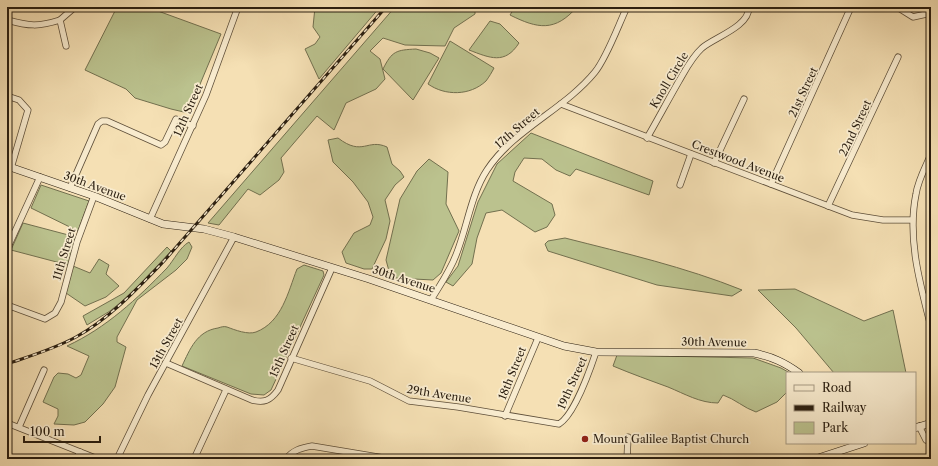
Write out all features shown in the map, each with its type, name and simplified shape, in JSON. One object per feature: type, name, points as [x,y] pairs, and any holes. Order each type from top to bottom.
[{"type":"street","points":[[7,20],[29,26],[42,25],[60,20],[75,7]]},
{"type":"street","name":"12th Street","points":[[150,219],[193,126],[218,66],[238,7]]},
{"type":"street","name":"17th Street","points":[[431,300],[456,256],[475,198],[487,170],[508,146],[577,91],[599,66],[627,7]]},
{"type":"street","name":"Knoll Circle","points":[[647,138],[693,58],[713,40],[743,22],[749,12],[749,7]]},
{"type":"street","name":"21st Street","points":[[771,184],[851,7]]},
{"type":"street","points":[[897,7],[914,17],[931,13]]},
{"type":"street","points":[[60,20],[66,46]]},
{"type":"street","name":"22nd Street","points":[[828,206],[898,57]]},
{"type":"street","points":[[7,96],[25,104],[28,110],[9,167]]},
{"type":"street","points":[[714,163],[744,99]]},
{"type":"street","name":"Crestwood Avenue","points":[[561,104],[852,215],[870,218],[912,220]]},
{"type":"street","points":[[70,188],[98,124],[102,121],[107,121],[161,145],[165,142],[176,119],[193,126]]},
{"type":"street","points":[[680,185],[691,154]]},
{"type":"street","points":[[931,154],[916,192],[912,220],[913,243],[931,326]]},
{"type":"street","name":"30th Avenue","points":[[9,167],[94,196],[150,219],[174,227],[204,229],[234,237],[431,300],[564,346],[596,352],[754,353],[785,363],[798,372]]},
{"type":"street","points":[[7,249],[40,177]]},
{"type":"street","name":"11th Street","points":[[7,305],[38,318],[45,319],[51,316],[61,302],[77,242],[94,196]]},
{"type":"street","name":"13th Street","points":[[117,459],[166,362],[234,237]]},
{"type":"street","name":"15th Street","points":[[166,362],[226,390],[252,400],[263,402],[269,400],[278,390],[332,268]]},
{"type":"street","points":[[924,297],[931,295]]},
{"type":"street","name":"18th Street","points":[[506,416],[538,338]]},
{"type":"street","name":"19th Street","points":[[564,421],[582,387],[596,352]]},
{"type":"street","name":"29th Avenue","points":[[291,358],[370,381],[409,401],[458,407],[553,424],[559,424],[564,421]]},
{"type":"street","points":[[19,427],[44,370]]},
{"type":"street","points":[[194,459],[226,390]]},
{"type":"street","points":[[7,423],[98,459]]},
{"type":"street","points":[[926,440],[917,427],[931,423]]},
{"type":"street","points":[[627,459],[628,437]]},
{"type":"street","points":[[815,459],[861,444]]},
{"type":"street","points":[[286,459],[290,454],[301,448],[312,446],[390,459]]},
{"type":"street","points":[[76,459],[80,452]]},
{"type":"green space","points":[[117,7],[147,7],[221,34],[188,113],[135,98],[126,89],[85,70]]},
{"type":"green space","points":[[315,7],[380,7],[319,79],[305,49],[315,44],[320,37],[313,27]]},
{"type":"green space","points":[[395,7],[475,7],[475,14],[454,28],[445,46],[405,45],[383,38],[370,51],[380,59],[385,79],[376,89],[346,103],[334,130],[317,116],[281,158],[284,172],[279,180],[260,195],[248,189],[219,225],[208,223]]},
{"type":"green space","points":[[515,7],[577,7],[561,21],[546,26],[529,23],[510,15]]},
{"type":"green space","points":[[490,21],[500,24],[519,43],[514,50],[503,57],[490,57],[469,50]]},
{"type":"green space","points":[[450,41],[494,68],[486,81],[480,86],[465,92],[457,93],[442,91],[428,84]]},
{"type":"green space","points":[[416,49],[430,53],[439,58],[413,100],[383,69],[389,58],[395,53],[404,50]]},
{"type":"green space","points":[[531,133],[653,181],[649,195],[576,169],[570,176],[556,170],[542,159],[524,158],[515,172],[513,181],[552,204],[555,215],[547,227],[535,232],[502,210],[486,213],[477,238],[472,264],[453,286],[446,282],[458,266],[478,202],[497,164]]},
{"type":"green space","points":[[338,138],[353,146],[359,147],[374,144],[387,147],[392,164],[404,177],[395,185],[385,200],[390,221],[386,239],[372,269],[364,269],[346,263],[342,252],[354,233],[370,225],[373,217],[368,202],[353,182],[333,162],[328,140]]},
{"type":"green space","points":[[429,159],[448,172],[446,204],[459,231],[441,273],[433,280],[395,278],[389,271],[386,260],[400,199],[417,171]]},
{"type":"green space","points":[[41,185],[89,201],[78,231],[31,208]]},
{"type":"green space","points":[[23,223],[76,237],[68,265],[11,250]]},
{"type":"green space","points":[[565,238],[677,267],[742,290],[732,296],[657,285],[548,251],[545,244],[548,241]]},
{"type":"green space","points":[[189,242],[192,247],[187,259],[176,270],[137,300],[117,337],[117,342],[126,347],[115,387],[103,404],[85,422],[74,425],[54,424],[58,416],[58,409],[43,402],[54,377],[58,373],[68,374],[76,378],[81,375],[89,356],[67,346],[95,331],[132,302],[167,268],[180,250]]},
{"type":"green space","points":[[167,247],[171,251],[131,294],[110,311],[87,325],[83,316],[124,293]]},
{"type":"green space","points":[[99,259],[109,265],[106,274],[119,286],[106,297],[85,306],[66,293],[73,266],[90,273]]},
{"type":"green space","points":[[304,265],[323,271],[324,275],[271,390],[264,395],[251,394],[182,366],[191,347],[199,337],[211,330],[225,327],[242,332],[253,333],[265,327],[278,314],[287,296],[297,269]]},
{"type":"green space","points":[[795,289],[864,321],[893,310],[906,372],[833,372],[796,328],[758,290]]},
{"type":"green space","points":[[617,355],[753,358],[788,372],[786,372],[786,393],[777,402],[756,412],[723,395],[718,403],[711,403],[693,398],[613,366]]},
{"type":"railway","points":[[7,364],[51,349],[76,337],[100,321],[123,302],[164,261],[386,7]]},
{"type":"place","name":"Mount Galilee Baptist Church","points":[[585,439]]}]
